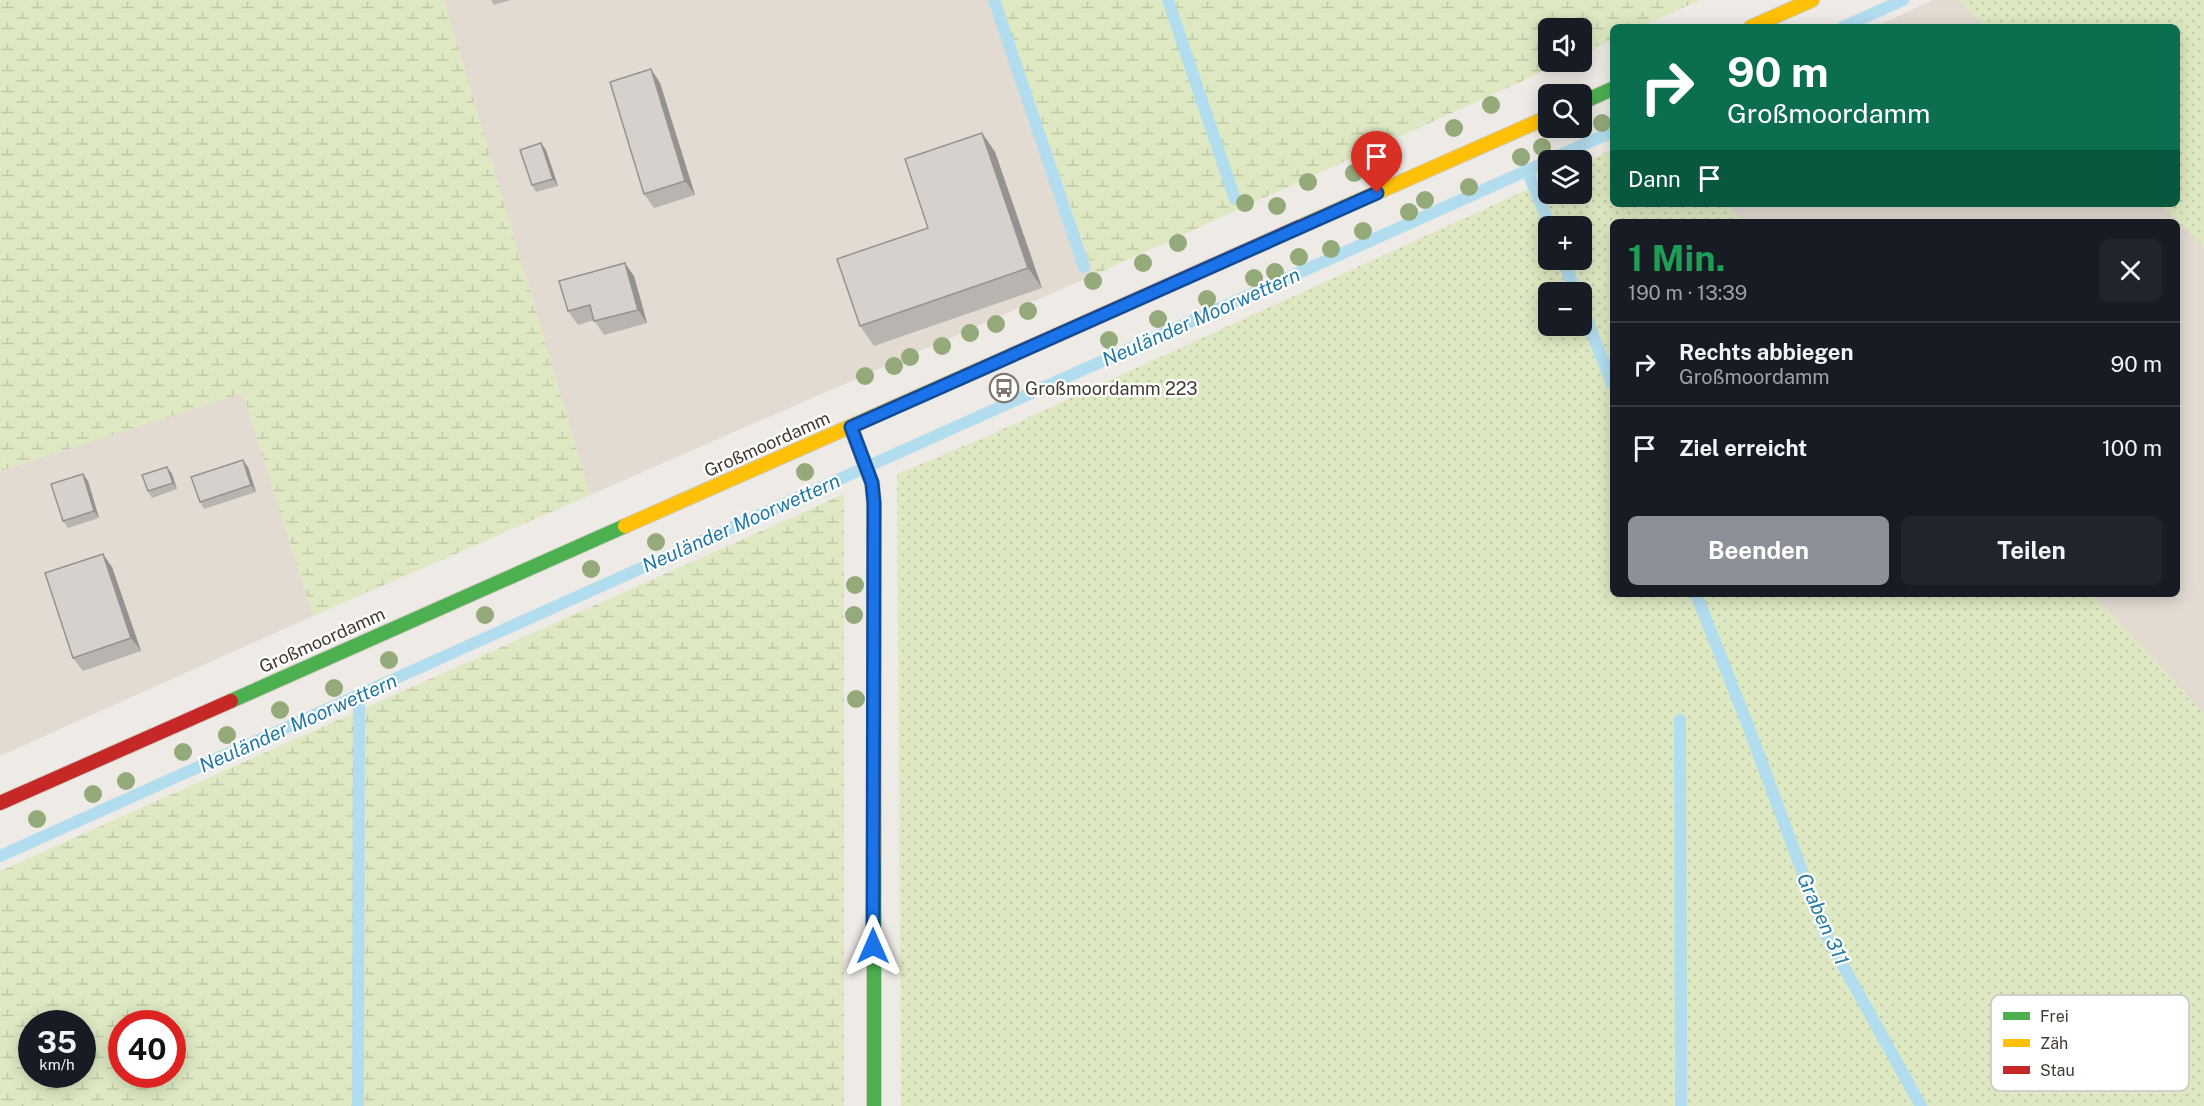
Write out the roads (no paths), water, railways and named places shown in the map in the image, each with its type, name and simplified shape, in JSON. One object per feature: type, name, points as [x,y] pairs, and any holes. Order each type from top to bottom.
[{"type":"street","points":[[1758,24],[1812,0]]},
{"type":"street","points":[[1592,98],[1610,90]]},
{"type":"street","name":"Großmoordamm","points":[[0,803],[1538,121]]},
{"type":"street","points":[[851,427],[872,483],[874,503],[874,1106]]},
{"type":"waterway","points":[[994,0],[1084,267]]},
{"type":"waterway","points":[[1168,0],[1235,199]]},
{"type":"waterway","name":"Neuländer Moorwettern","points":[[1850,24],[1903,0]]},
{"type":"waterway","name":"Neuländer Moorwettern","points":[[1572,150],[1610,133]]},
{"type":"waterway","name":"Neuländer Moorwettern","points":[[0,856],[1538,165]]},
{"type":"waterway","points":[[1527,170],[1546,216]]},
{"type":"waterway","points":[[1567,270],[1572,282]]},
{"type":"waterway","points":[[1592,332],[1610,379]]},
{"type":"waterway","name":"Graben 311","points":[[1697,597],[1825,933],[1921,1106]]},
{"type":"waterway","points":[[358,1106],[359,695]]},
{"type":"waterway","name":"Graben 311","points":[[1680,720],[1681,1106]]},
{"type":"place","name":"Großmoordamm 223","points":[[1004,388]]}]
